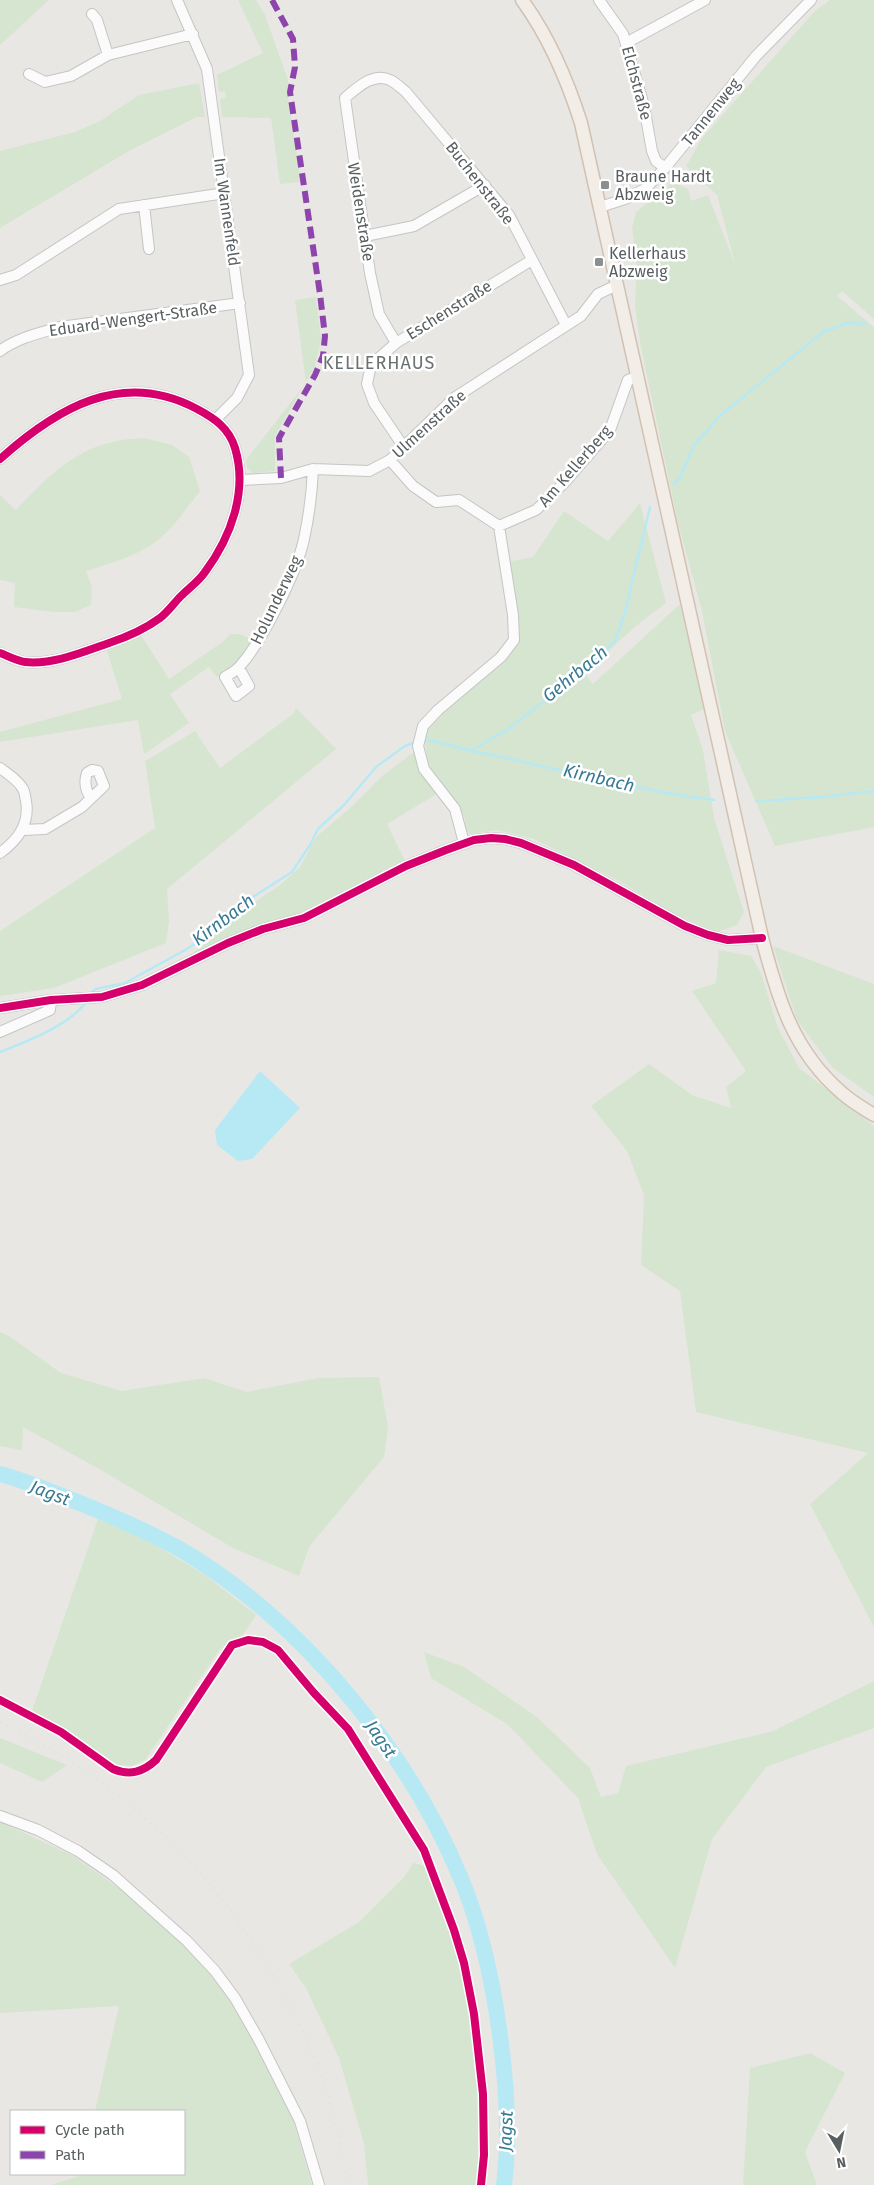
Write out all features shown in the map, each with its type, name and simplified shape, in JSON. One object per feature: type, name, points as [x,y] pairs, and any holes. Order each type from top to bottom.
[{"type":"main road","points":[[522,0],[546,36],[572,93],[581,123],[762,938],[778,999],[798,1041],[826,1078],[843,1095],[874,1115]]},
{"type":"street","name":"Im Wannenfeld","points":[[177,0],[207,69],[249,375],[237,398],[216,419]]},
{"type":"street","name":"Elchstraße","points":[[599,0],[623,34],[644,106],[652,151],[656,161],[665,168]]},
{"type":"street","points":[[626,43],[705,0]]},
{"type":"street","name":"Tannenweg","points":[[600,207],[637,194],[645,189],[665,168],[756,56],[810,0]]},
{"type":"street","points":[[92,14],[97,20],[108,55]]},
{"type":"street","points":[[29,74],[45,82],[71,76],[108,55],[193,34]]},
{"type":"street","name":"Buchenstraße","points":[[361,84],[376,78],[390,80],[406,92],[510,215],[566,325]]},
{"type":"street","name":"Weidenstraße","points":[[361,84],[345,98],[365,236],[380,314],[396,343]]},
{"type":"street","points":[[365,236],[414,226],[485,185]]},
{"type":"street","points":[[0,280],[16,275],[119,209],[225,194]]},
{"type":"street","points":[[144,205],[149,249]]},
{"type":"street","name":"Eschenstraße","points":[[403,446],[374,403],[367,384],[371,365],[396,343],[532,260]]},
{"type":"street","name":"Ulmenstraße","points":[[241,480],[281,478],[313,470],[369,471],[390,460],[454,398],[581,316],[598,294],[617,285]]},
{"type":"street","name":"Eduard-Wengert-Straße","points":[[0,351],[6,346],[38,333],[60,327],[240,303]]},
{"type":"street","name":"Am Kellerberg","points":[[499,526],[536,510],[564,483],[610,430],[628,380],[638,377]]},
{"type":"street","points":[[0,459],[26,435],[58,415],[85,402],[116,392],[140,392],[179,399],[216,419],[226,429],[235,447],[241,480],[228,534],[204,573],[160,618],[127,637],[81,653],[52,660],[24,662],[0,653]]},
{"type":"street","points":[[390,460],[413,486],[436,502],[459,500],[499,526],[513,615],[514,640],[501,658],[438,710],[423,726],[418,746],[424,769],[455,809],[464,842]]},
{"type":"street","name":"Holunderweg","points":[[239,668],[262,634],[296,566],[304,539],[313,470]]},
{"type":"street","points":[[0,768],[11,776],[24,790],[27,809],[23,830],[14,843],[0,853]]},
{"type":"street","points":[[23,830],[45,829],[82,807],[91,798]]},
{"type":"street","points":[[0,1008],[51,1000],[102,997],[142,985],[228,943],[263,929],[304,918],[406,866],[464,842],[491,838],[521,843],[574,865],[685,926],[728,940],[762,938]]},
{"type":"street","points":[[0,1032],[50,1010],[51,1000]]},
{"type":"street","points":[[0,1816],[38,1830],[78,1851],[113,1875],[187,1941],[214,1971],[235,1998],[255,2032],[300,2121],[319,2185]]},
{"type":"green space","points":[[0,0],[49,0],[0,45]]},
{"type":"green space","points":[[238,0],[256,0],[265,15],[288,80],[288,96],[301,182],[280,184],[271,118],[222,117],[220,99],[226,98],[225,91],[219,92],[217,75],[263,53]]},
{"type":"green space","points":[[830,0],[874,0],[874,319],[842,291],[837,296],[874,327],[874,827],[775,846],[725,731],[702,611],[678,523],[640,342],[635,306],[637,267],[632,228],[636,212],[673,182],[688,189],[691,201],[708,195],[735,264],[717,195],[686,166],[702,138],[815,11]]},
{"type":"green space","points":[[199,83],[205,117],[197,117],[127,152],[0,228],[0,151],[75,132],[100,121],[139,95]]},
{"type":"green space","points":[[316,297],[321,340],[315,366],[306,382],[295,300]]},
{"type":"green space","points":[[303,386],[275,436],[275,471],[253,473],[247,468],[246,460]]},
{"type":"green space","points":[[144,438],[172,445],[189,457],[200,491],[165,534],[144,550],[86,571],[92,587],[91,605],[75,612],[54,612],[14,607],[15,583],[0,580],[0,495],[16,510],[59,468],[85,452],[117,441]]},
{"type":"green space","points":[[640,503],[666,603],[637,625],[584,673],[593,684],[680,604],[704,709],[691,715],[703,750],[714,818],[744,912],[737,925],[717,932],[672,913],[621,882],[534,839],[498,830],[470,834],[465,829],[465,819],[457,804],[428,765],[424,734],[432,722],[508,655],[518,637],[507,562],[533,557],[564,511],[608,541]]},
{"type":"green space","points":[[230,634],[239,634],[251,641],[241,657],[217,677],[209,667],[170,694],[189,723],[144,754],[138,720],[0,742],[0,732],[122,699],[107,651],[141,635],[169,679],[224,641]]},
{"type":"green space","points":[[296,708],[336,749],[167,889],[169,921],[166,943],[54,988],[0,996],[0,931],[155,828],[145,761],[195,731],[220,768],[293,714]]},
{"type":"green space","points":[[415,751],[440,792],[387,824],[405,861],[307,911],[232,936],[192,954],[241,911],[279,886],[300,867],[316,837],[348,810],[381,777]]},
{"type":"green space","points":[[773,946],[874,984],[874,1097],[833,1068],[797,1020]]},
{"type":"green space","points":[[719,950],[751,956],[761,973],[778,1028],[799,1068],[874,1126],[874,1627],[810,1504],[868,1453],[696,1412],[680,1291],[641,1265],[644,1195],[627,1151],[591,1106],[649,1064],[692,1095],[731,1108],[726,1087],[746,1071],[692,991],[716,983]]},
{"type":"green space","points":[[0,1332],[9,1336],[61,1373],[122,1391],[204,1378],[247,1392],[318,1378],[379,1377],[388,1426],[384,1457],[309,1547],[299,1576],[233,1548],[101,1470],[23,1427],[22,1450],[0,1446]]},
{"type":"green space","points":[[98,1519],[145,1539],[205,1575],[256,1615],[242,1636],[220,1649],[145,1760],[132,1766],[114,1765],[54,1723],[32,1711]]},
{"type":"green space","points":[[424,1652],[464,1667],[537,1717],[590,1768],[601,1797],[618,1793],[626,1766],[773,1731],[874,1681],[874,1728],[766,1767],[712,1839],[675,1968],[597,1854],[578,1798],[507,1724],[431,1678]]},
{"type":"green space","points":[[0,1738],[67,1765],[42,1782],[0,1763]]},
{"type":"green space","points":[[0,1822],[72,1855],[134,1899],[178,1939],[224,1989],[256,2044],[291,2113],[312,2185],[51,2185],[82,2175],[185,2175],[185,2110],[95,2110],[119,2006],[0,2013]]},
{"type":"green space","points":[[413,1863],[426,1866],[456,1951],[471,2020],[481,2096],[480,2162],[477,2185],[368,2185],[364,2144],[339,2058],[306,1988],[289,1964],[359,1922],[405,1876]]},
{"type":"green space","points":[[810,2053],[845,2073],[805,2152],[817,2185],[743,2185],[750,2068]]},
{"type":"water","points":[[260,1071],[300,1108],[252,1159],[238,1161],[217,1145],[215,1130]]},
{"type":"waterway","name":"Gehrbach","points":[[674,484],[680,478],[694,445],[721,415],[823,332],[847,323],[867,324]]},
{"type":"waterway","name":"Gehrbach","points":[[471,751],[508,729],[561,688],[615,641],[624,616],[650,507]]},
{"type":"waterway","name":"Kirnbach","points":[[425,740],[625,785],[714,800]]},
{"type":"waterway","name":"Kirnbach","points":[[90,995],[95,989],[125,983],[187,949],[210,933],[226,914],[292,872],[318,829],[344,805],[376,767],[405,746],[413,743]]},
{"type":"waterway","name":"Kirnbach","points":[[756,801],[822,797],[874,791]]},
{"type":"waterway","name":"Kirnbach","points":[[0,1052],[47,1032],[69,1018],[86,1002]]},
{"type":"waterway","name":"Jagst","points":[[0,1474],[40,1487],[135,1527],[188,1554],[232,1584],[273,1618],[313,1656],[350,1697],[384,1741],[414,1786],[440,1833],[462,1881],[482,1940],[495,2002],[505,2079],[507,2132],[504,2185]]},
{"type":"railway","points":[[0,1722],[75,1764],[143,1816],[175,1846],[231,1912],[271,1972],[292,2010],[318,2066],[338,2134],[348,2185]]},
{"type":"marked path","points":[[272,0],[293,39],[295,67],[290,92],[325,336],[323,356],[315,375],[279,438],[281,478]]},
{"type":"cycle path","points":[[0,459],[44,424],[68,410],[92,400],[117,394],[143,393],[169,398],[197,409],[220,424],[232,441],[239,464],[238,497],[235,513],[222,544],[200,578],[160,618],[122,638],[57,660],[25,662],[0,653]]},
{"type":"cycle path","points":[[0,1008],[51,1000],[102,997],[142,985],[228,943],[263,929],[304,918],[406,866],[474,840],[491,838],[521,843],[574,865],[685,926],[708,935],[728,940],[762,938]]},
{"type":"cycle path","points":[[0,1700],[61,1732],[113,1769],[136,1772],[156,1760],[232,1645],[248,1640],[263,1642],[278,1650],[314,1693],[348,1729],[424,1850],[454,1930],[464,1963],[474,2014],[483,2094],[484,2155],[481,2185]]},
{"type":"place","name":"Braune Hardt Abzweig","points":[[605,185]]},
{"type":"place","name":"Kellerhaus Abzweig","points":[[599,262]]},
{"type":"district","name":"KELLERHAUS","points":[[379,363]]}]
